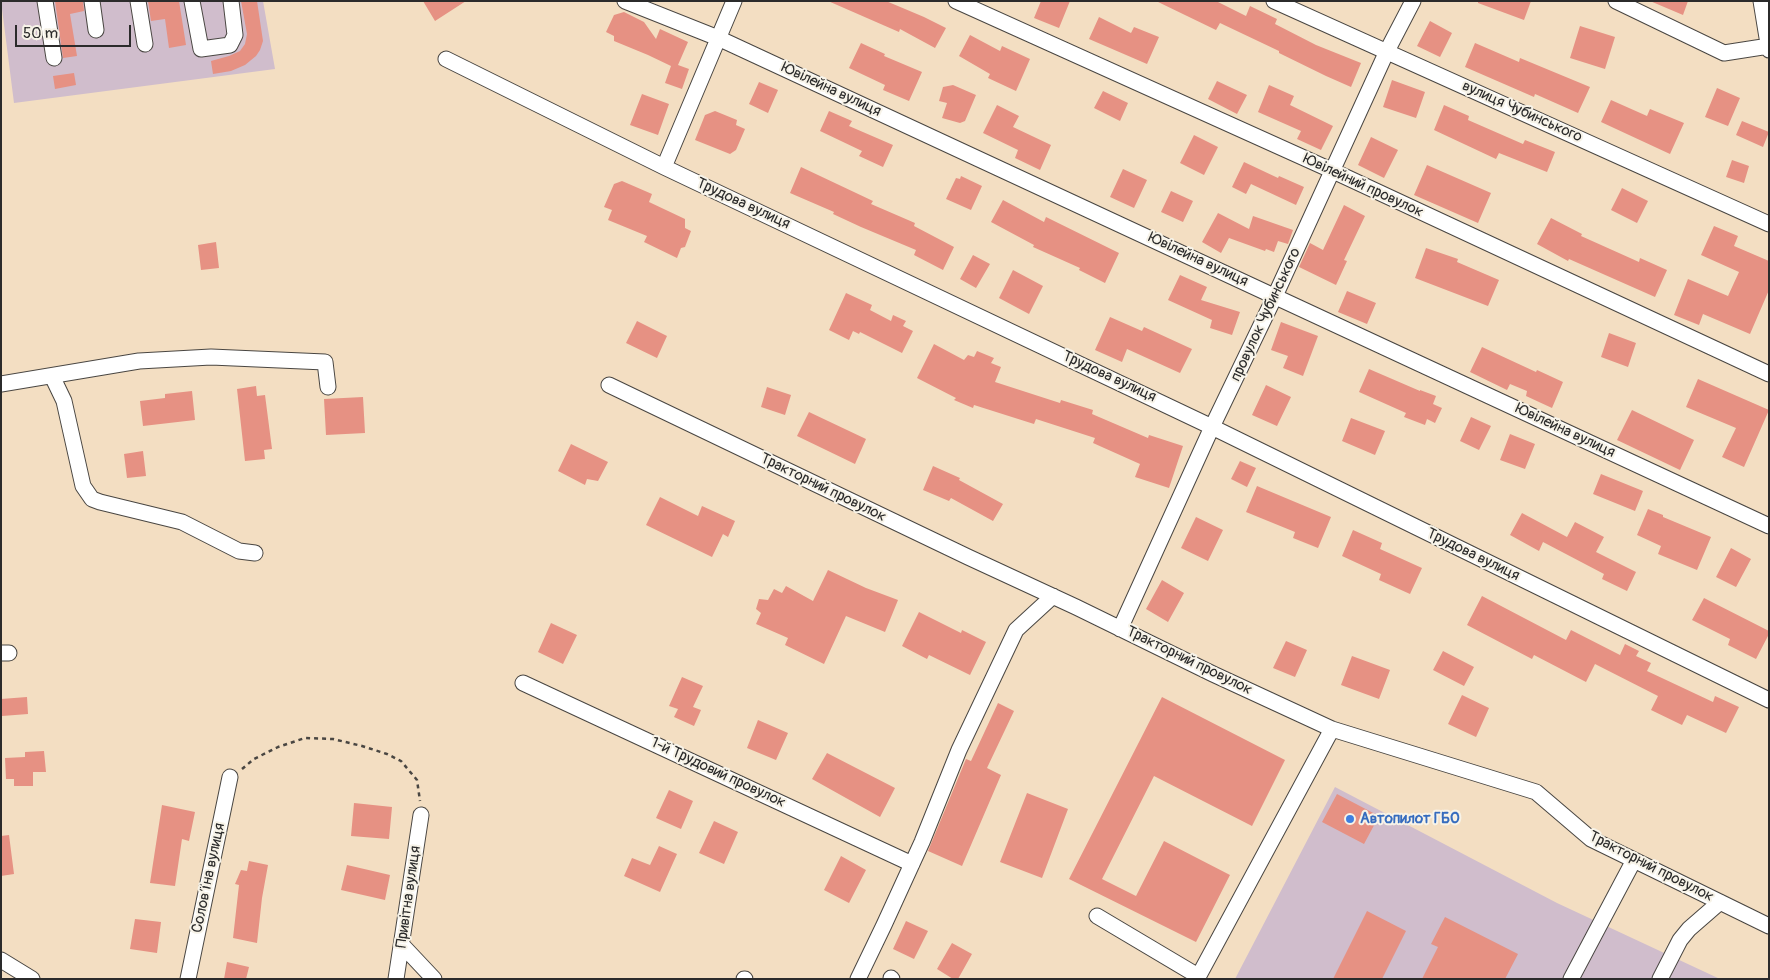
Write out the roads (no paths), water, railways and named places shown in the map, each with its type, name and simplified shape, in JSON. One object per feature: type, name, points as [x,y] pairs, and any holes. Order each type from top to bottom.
[{"type":"street","points":[[45,1],[54,58]]},
{"type":"street","points":[[92,1],[96,30]]},
{"type":"street","points":[[138,1],[145,44]]},
{"type":"street","points":[[192,1],[201,49],[230,44],[235,36],[231,1]]},
{"type":"street","name":"Ювілейна вулиця","points":[[625,1],[718,38],[1769,526]]},
{"type":"street","points":[[664,167],[734,1]]},
{"type":"street","name":"Ювілейний провулок","points":[[956,1],[1333,171],[1769,374]]},
{"type":"street","name":"вулиця Чубинського","points":[[1274,1],[1769,224]]},
{"type":"street","name":"провулок Чубинського","points":[[1120,629],[1212,427],[1276,296],[1387,51],[1413,1]]},
{"type":"street","points":[[1616,1],[1724,53],[1769,48],[1760,1]]},
{"type":"street","name":"Трудова вулиця","points":[[446,59],[664,167],[1212,427],[1769,700]]},
{"type":"street","points":[[1,384],[139,361],[211,357],[325,362],[328,387]]},
{"type":"street","points":[[52,376],[64,401],[83,486],[92,499],[182,522],[239,551],[255,553]]},
{"type":"street","name":"Тракторний провулок","points":[[609,385],[968,558],[1053,596],[1213,674],[1332,729],[1536,792],[1591,839],[1769,926]]},
{"type":"street","points":[[858,979],[912,864],[959,750],[1016,630],[1053,596]]},
{"type":"street","name":"1-й Трудовий провулок","points":[[523,683],[912,864]]},
{"type":"street","points":[[1097,916],[1198,978],[1332,729]]},
{"type":"street","name":"Соловʼїна вулиця","points":[[188,979],[230,777]]},
{"type":"street","name":"Привітна вулиця","points":[[396,979],[421,815]]},
{"type":"street","points":[[1571,979],[1634,860]]},
{"type":"street","points":[[1660,979],[1680,940],[1689,929],[1720,902]]},
{"type":"street","points":[[402,945],[434,979]]},
{"type":"street","points":[[1,960],[32,979]]},
{"type":"place","name":"Автопилот ГБО","points":[[1350,819]]}]
